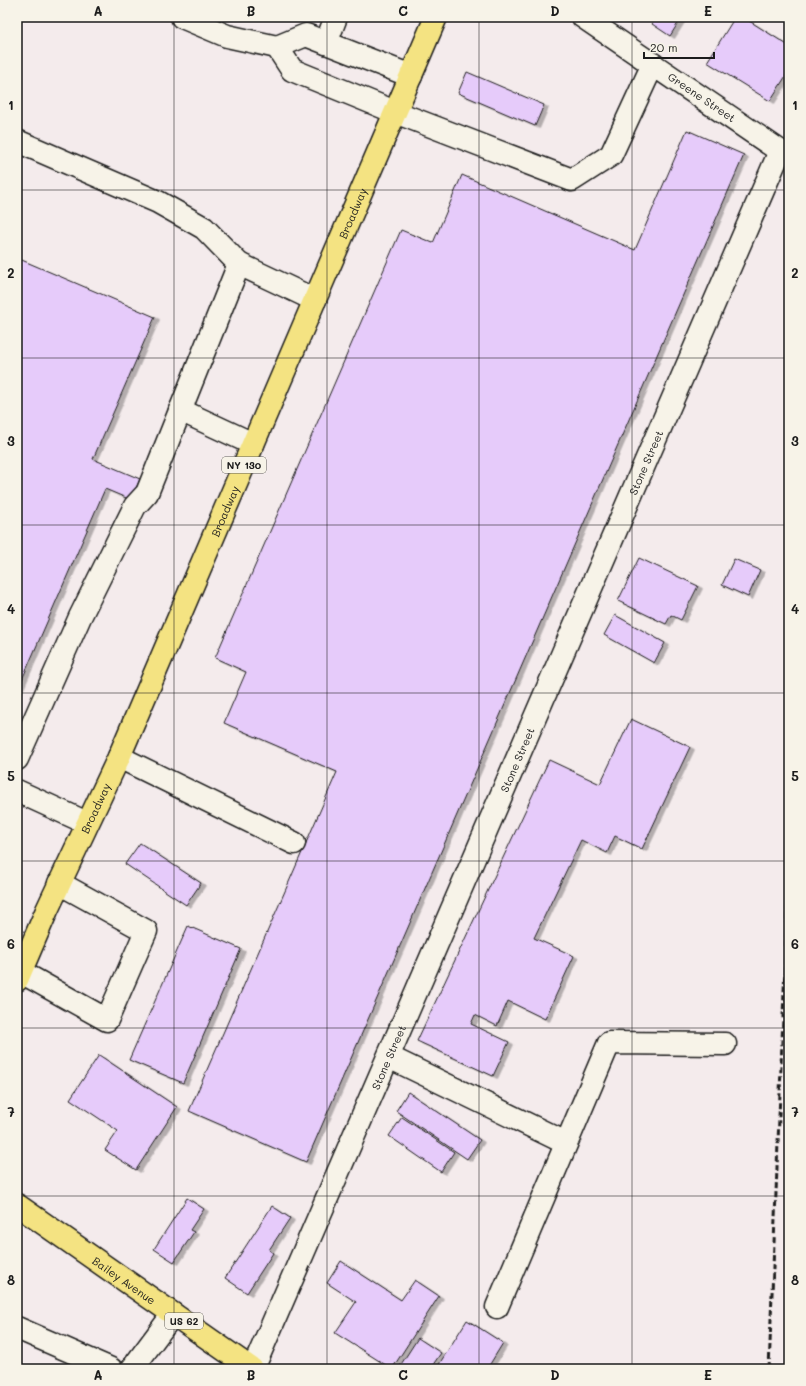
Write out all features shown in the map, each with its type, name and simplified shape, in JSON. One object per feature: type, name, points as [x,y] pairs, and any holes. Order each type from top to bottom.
[{"type":"main road","name":"Broadway","points":[[19,976],[86,823],[119,757],[436,17]]},
{"type":"main road","name":"Bailey Avenue","points":[[17,1205],[253,1369]]},
{"type":"street","points":[[182,17],[227,36],[277,46],[306,35],[411,76]]},
{"type":"street","points":[[326,42],[336,17]]},
{"type":"street","name":"Greene Street","points":[[583,17],[780,150]]},
{"type":"street","points":[[277,46],[292,70],[395,112],[572,180],[611,155],[653,64]]},
{"type":"street","points":[[17,141],[158,202],[204,228],[239,264],[315,300]]},
{"type":"street","name":"Stone Street","points":[[253,1369],[780,150]]},
{"type":"street","points":[[17,759],[83,610],[135,506],[147,493],[239,264]]},
{"type":"street","points":[[180,410],[253,444]]},
{"type":"street","points":[[119,757],[294,842]]},
{"type":"street","points":[[17,791],[86,823]]},
{"type":"street","points":[[19,976],[107,1020],[146,931],[59,883]]},
{"type":"street","points":[[497,1307],[609,1043],[725,1044]]},
{"type":"street","points":[[389,1057],[566,1143]]},
{"type":"street","points":[[132,1369],[173,1314]]},
{"type":"street","points":[[17,1328],[111,1369]]},
{"type":"building","points":[[657,17],[682,17],[670,36],[652,24]]},
{"type":"building","points":[[735,17],[743,17],[789,46],[789,71],[770,101],[707,62]]},
{"type":"building","points":[[467,72],[544,105],[535,126],[458,93]]},
{"type":"building","points":[[687,130],[744,155],[306,1162],[189,1111],[337,772],[224,723],[246,672],[215,658],[401,230],[433,243],[462,175],[635,250]]},
{"type":"building","points":[[17,258],[155,317],[93,459],[140,479],[131,500],[105,489],[17,691]]},
{"type":"building","points":[[639,558],[698,586],[681,620],[671,615],[666,624],[618,601]]},
{"type":"building","points":[[734,559],[760,570],[748,597],[722,585]]},
{"type":"building","points":[[615,615],[665,643],[654,663],[604,635]]},
{"type":"building","points":[[631,719],[690,747],[642,849],[615,836],[607,853],[581,840],[534,938],[574,956],[545,1019],[508,1001],[497,1026],[475,1015],[471,1024],[509,1042],[493,1076],[417,1041],[549,760],[600,784]]},
{"type":"building","points":[[140,843],[201,883],[186,905],[125,864]]},
{"type":"building","points":[[188,926],[241,949],[183,1083],[129,1060]]},
{"type":"building","points":[[99,1055],[177,1107],[136,1170],[105,1150],[118,1131],[70,1099]]},
{"type":"building","points":[[408,1092],[480,1140],[467,1159],[396,1111]]},
{"type":"building","points":[[402,1117],[454,1152],[441,1172],[389,1136]]},
{"type":"building","points":[[187,1198],[204,1209],[190,1230],[194,1232],[174,1262],[154,1249]]},
{"type":"building","points":[[272,1206],[290,1218],[269,1250],[273,1253],[247,1293],[225,1278]]},
{"type":"building","points":[[341,1261],[401,1300],[415,1280],[439,1296],[392,1369],[335,1333],[356,1302],[327,1283]]},
{"type":"building","points":[[467,1320],[503,1343],[487,1369],[436,1369]]},
{"type":"building","points":[[418,1338],[441,1353],[430,1369],[398,1369]]},
{"type":"building","points":[[17,1364],[30,1369],[17,1369]]},
{"type":"railway","points":[[769,1369],[789,866]]}]
